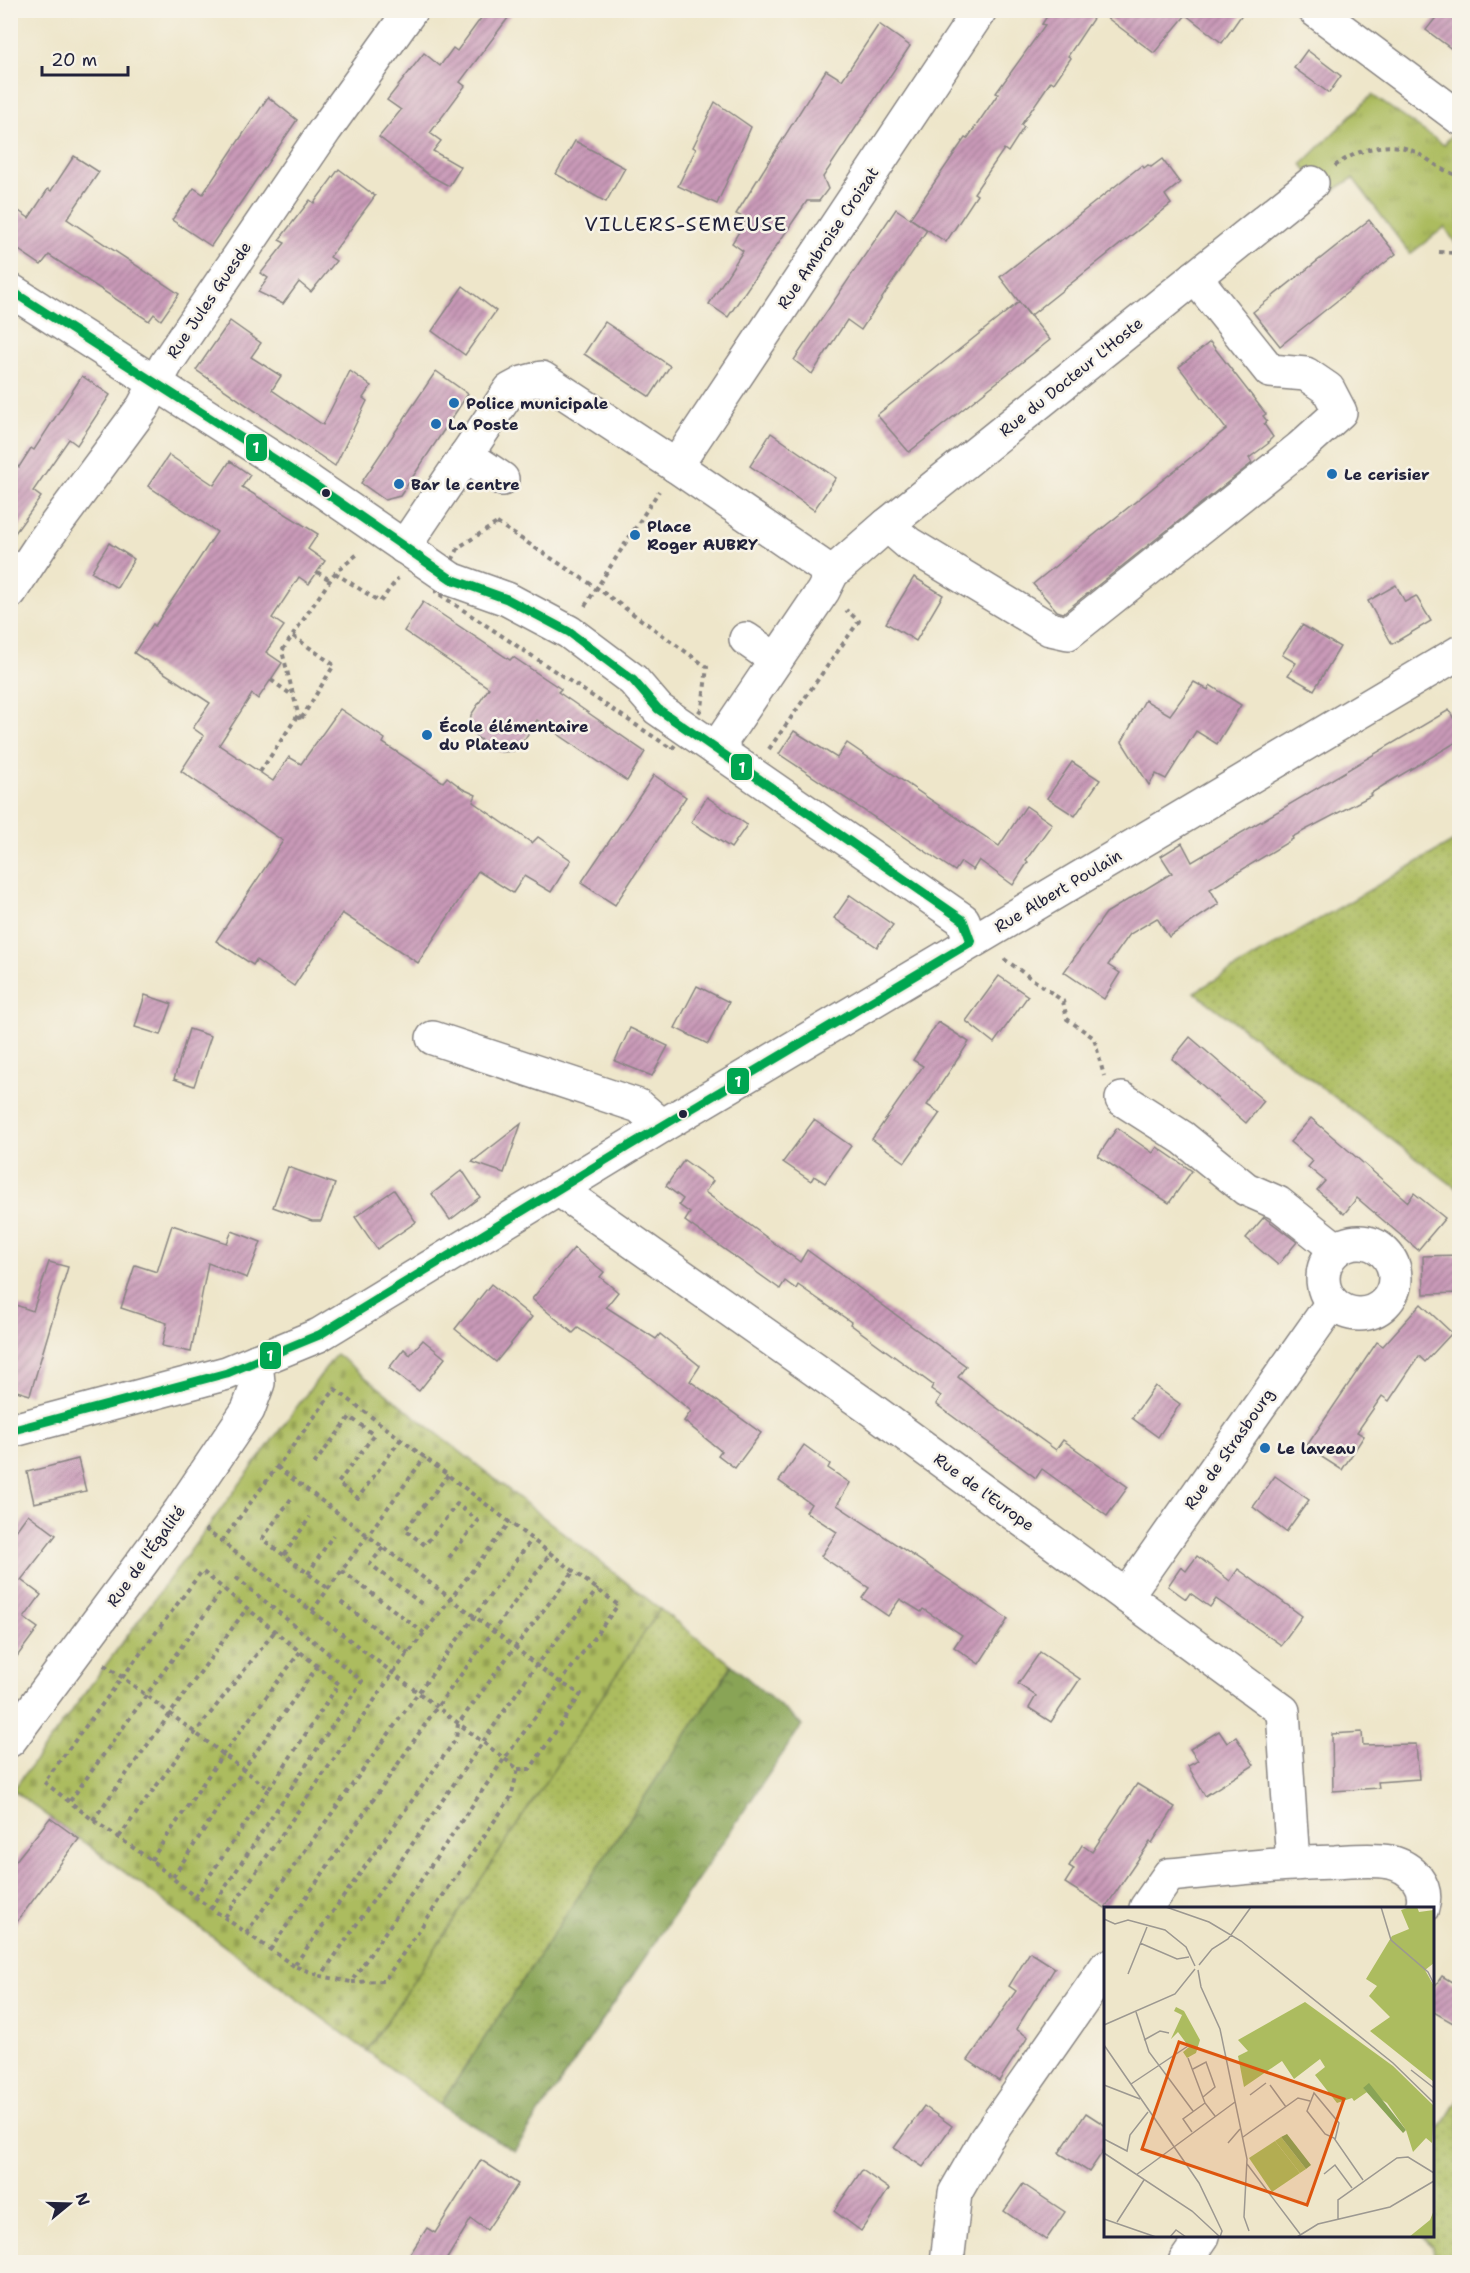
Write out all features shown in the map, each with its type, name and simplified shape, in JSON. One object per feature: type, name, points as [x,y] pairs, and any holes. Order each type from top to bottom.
[{"type":"street","name":"Rue Jules Guesde","points":[[10,592],[43,542],[142,407],[156,382],[325,130],[411,10]]},
{"type":"street","name":"Rue Ambroise Croizat","points":[[676,466],[980,10]]},
{"type":"street","points":[[1315,10],[1460,118]]},
{"type":"street","name":"Rue du Docteur L'Hoste","points":[[832,573],[887,525],[1312,183]]},
{"type":"street","points":[[887,525],[909,544],[1050,630],[1068,633],[1291,455],[1340,412],[1328,388],[1306,374],[1270,370],[1196,277]]},
{"type":"street","points":[[10,290],[310,482],[395,549],[451,579],[507,599],[569,632],[633,680],[658,709],[963,920],[974,940]]},
{"type":"street","points":[[395,549],[466,455],[510,390],[523,383],[542,378],[832,573],[823,591],[716,749]]},
{"type":"street","points":[[466,455],[502,479]]},
{"type":"street","points":[[746,639],[776,660]]},
{"type":"street","name":"Rue Albert Poulain","points":[[10,1431],[227,1373],[319,1335],[662,1126],[1460,652]]},
{"type":"street","points":[[433,1038],[639,1106],[662,1126]]},
{"type":"street","points":[[1122,1099],[1183,1138],[1246,1189],[1278,1203],[1336,1249]]},
{"type":"street","name":"Rue de l'Europe","points":[[558,1189],[871,1409],[1283,1711],[1293,1863]]},
{"type":"street","points":[[1358,1241],[1370,1243],[1381,1249],[1389,1258],[1394,1269],[1395,1280],[1386,1302],[1377,1310],[1365,1314],[1353,1314],[1332,1303],[1322,1281],[1323,1269],[1328,1258],[1336,1249],[1347,1243],[1358,1241]]},
{"type":"street","name":"Rue de Strasbourg","points":[[1126,1596],[1332,1303]]},
{"type":"street","name":"Rue de l'Égalité","points":[[10,1740],[180,1511],[248,1410],[258,1383],[256,1361]]},
{"type":"street","points":[[1147,1907],[1169,1875],[1293,1863],[1390,1862],[1408,1870],[1420,1881],[1425,1899],[1422,1907]]},
{"type":"street","points":[[953,2259],[955,2193],[986,2139],[1104,1970]]},
{"type":"street","points":[[1185,2262],[1202,2237]]},
{"type":"path","points":[[1312,183],[1345,158],[1362,150],[1391,146],[1416,152],[1448,173],[1460,176]]},
{"type":"path","points":[[1439,252],[1460,253]]},
{"type":"path","points":[[569,632],[676,466]]},
{"type":"path","points":[[293,636],[334,665],[300,721],[282,651],[335,573],[367,547],[395,549],[380,602],[335,573]]},
{"type":"path","points":[[317,572],[330,580]]},
{"type":"path","points":[[271,680],[294,696]]},
{"type":"path","points":[[260,772],[298,714]]},
{"type":"path","points":[[974,940],[1063,1001],[1067,1019],[1094,1038],[1109,1092],[1122,1099]]},
{"type":"path","points":[[222,1541],[335,1389],[618,1605],[504,1759],[351,1982]]},
{"type":"path","points":[[314,1464],[350,1417],[374,1435],[338,1483],[358,1498],[401,1439]]},
{"type":"path","points":[[312,1611],[425,1457]]},
{"type":"path","points":[[180,1511],[504,1759],[518,1769],[530,1769],[580,1694],[536,1665],[277,1467]]},
{"type":"path","points":[[448,1475],[405,1530],[425,1545],[456,1504],[478,1521],[448,1559]]},
{"type":"path","points":[[291,1498],[262,1539],[329,1589]]},
{"type":"path","points":[[284,1555],[310,1517]]},
{"type":"path","points":[[225,1917],[393,1673],[510,1522]]},
{"type":"path","points":[[308,1574],[333,1535]]},
{"type":"path","points":[[246,1933],[532,1539]]},
{"type":"path","points":[[383,1548],[370,1564],[422,1604]]},
{"type":"path","points":[[270,1950],[437,1707],[495,1632],[551,1553]]},
{"type":"path","points":[[195,1897],[339,1684],[202,1571],[44,1782],[93,1820],[120,1837],[172,1877],[195,1897],[211,1909],[294,1966],[321,1976],[351,1982],[384,1981],[511,1797],[518,1769]]},
{"type":"path","points":[[342,1571],[424,1633]]},
{"type":"path","points":[[294,1966],[456,1738],[458,1724],[574,1571]]},
{"type":"path","points":[[211,1909],[362,1681],[233,1575]]},
{"type":"path","points":[[70,1801],[223,1588]]},
{"type":"path","points":[[321,1976],[536,1665],[598,1589]]},
{"type":"path","points":[[341,1602],[409,1654]]},
{"type":"path","points":[[93,1820],[247,1608]]},
{"type":"path","points":[[120,1837],[195,1733],[275,1631]]},
{"type":"path","points":[[79,1647],[170,1713],[269,1790]]},
{"type":"path","points":[[150,1860],[223,1754],[300,1652]]},
{"type":"path","points":[[172,1877],[243,1770],[318,1667]]},
{"type":"green space","points":[[1372,95],[1444,145],[1459,124],[1459,249],[1445,227],[1410,254],[1353,178],[1325,196],[1302,164]]},
{"type":"green space","points":[[1459,838],[1459,1190],[1194,992]]},
{"type":"green space","points":[[336,1354],[660,1609],[367,2051],[13,1790]]},
{"type":"green space","points":[[660,1609],[732,1665],[440,2105],[367,2051]]},
{"type":"green space","points":[[732,1665],[802,1725],[514,2151],[440,2105]]},
{"type":"green space","points":[[1459,2098],[1459,2262],[1435,2262],[1433,2246],[1423,2237],[1434,2237],[1434,2138]]},
{"type":"building","points":[[487,10],[507,10],[511,14],[460,82],[465,86],[430,133],[441,141],[433,151],[461,167],[449,186],[429,175],[379,137],[401,110],[387,100],[424,53],[440,66],[453,48],[457,51]]},
{"type":"building","points":[[1051,10],[1245,10],[1222,43],[1186,15],[1154,53],[1098,11],[1068,56],[1071,58],[1054,83],[1051,81],[1021,125],[1024,127],[1008,152],[1004,149],[974,193],[977,195],[946,242],[910,218],[1045,25],[1042,24]]},
{"type":"building","points":[[1442,10],[1460,10],[1460,55],[1426,30]]},
{"type":"building","points":[[879,24],[910,46],[823,177],[828,189],[819,201],[807,201],[728,317],[709,304],[743,251],[732,243],[747,219],[736,214],[826,70],[842,80]]},
{"type":"building","points":[[1307,50],[1341,76],[1329,93],[1294,68]]},
{"type":"building","points":[[268,97],[297,120],[211,246],[172,220],[194,188],[203,194]]},
{"type":"building","points":[[715,102],[751,127],[717,204],[678,186],[696,149],[693,147]]},
{"type":"building","points":[[575,141],[625,168],[606,202],[556,174]]},
{"type":"building","points":[[74,156],[99,172],[67,219],[179,294],[161,320],[154,314],[149,321],[49,255],[41,265],[10,244],[10,205],[29,218],[48,189],[51,191]]},
{"type":"building","points":[[1162,159],[1180,183],[1165,195],[1171,204],[1030,316],[1000,277],[1142,165],[1144,168],[1148,165],[1151,167]]},
{"type":"building","points":[[339,169],[375,196],[330,257],[336,261],[311,292],[299,282],[283,304],[258,292],[268,278],[261,273],[285,243],[279,240],[310,200],[314,203]]},
{"type":"building","points":[[896,209],[927,230],[861,330],[847,320],[812,374],[794,360]]},
{"type":"building","points":[[1369,220],[1396,254],[1280,346],[1253,312]]},
{"type":"building","points":[[463,286],[496,311],[465,355],[432,331]]},
{"type":"building","points":[[1019,302],[1050,340],[909,452],[877,415]]},
{"type":"building","points":[[230,321],[261,343],[251,357],[281,376],[272,390],[323,425],[350,371],[371,386],[363,398],[367,401],[335,466],[196,370]]},
{"type":"building","points":[[605,322],[670,366],[650,397],[584,354]]},
{"type":"building","points":[[1210,342],[1266,414],[1263,416],[1267,421],[1264,424],[1273,437],[1269,443],[1249,458],[1252,463],[1063,613],[1057,611],[1033,584],[1226,429],[1179,367]]},
{"type":"building","points":[[436,371],[468,394],[400,496],[385,500],[361,483]]},
{"type":"building","points":[[82,376],[110,395],[77,445],[69,439],[33,491],[41,497],[10,540],[10,462],[19,467],[31,448],[34,450]]},
{"type":"building","points":[[771,433],[836,478],[814,510],[750,466]]},
{"type":"building","points":[[169,455],[214,485],[230,461],[250,475],[242,487],[318,534],[308,549],[325,561],[309,584],[299,577],[272,618],[284,626],[266,652],[282,663],[258,699],[252,694],[219,745],[273,781],[289,757],[301,764],[340,709],[385,739],[383,743],[443,782],[447,777],[476,795],[473,802],[532,843],[538,837],[571,860],[551,892],[524,876],[513,893],[478,871],[418,963],[342,913],[294,986],[256,960],[253,965],[216,941],[283,841],[181,771],[204,736],[193,728],[210,703],[134,653],[153,624],[155,626],[217,532],[148,486]]},
{"type":"building","points":[[109,543],[134,559],[117,588],[91,572]]},
{"type":"building","points":[[914,577],[943,595],[916,641],[886,623]]},
{"type":"building","points":[[1396,585],[1405,602],[1416,596],[1431,621],[1392,644],[1368,601]]},
{"type":"building","points":[[423,602],[510,660],[513,657],[561,689],[558,692],[645,752],[627,781],[537,720],[519,748],[513,751],[501,752],[476,737],[470,725],[471,715],[489,688],[404,631]]},
{"type":"building","points":[[1302,625],[1340,647],[1314,690],[1288,675],[1296,663],[1282,655]]},
{"type":"building","points":[[1194,682],[1208,690],[1210,685],[1241,705],[1217,744],[1196,731],[1166,779],[1156,774],[1149,785],[1122,742],[1145,700],[1170,715]]},
{"type":"building","points":[[1449,710],[1460,730],[1460,740],[1370,794],[1372,795],[1292,837],[1293,839],[1210,889],[1219,904],[1169,937],[1157,918],[1130,934],[1108,965],[1120,973],[1104,999],[1064,972],[1106,913],[1172,873],[1161,856],[1182,843],[1192,862]]},
{"type":"building","points":[[794,731],[837,758],[847,743],[999,846],[1026,806],[1052,824],[1026,860],[1028,862],[1013,885],[979,860],[973,870],[961,862],[955,871],[779,754]]},
{"type":"building","points":[[1072,762],[1100,780],[1075,816],[1047,798]]},
{"type":"building","points":[[654,775],[686,797],[615,905],[581,883]]},
{"type":"building","points":[[707,797],[747,825],[731,848],[691,822]]},
{"type":"building","points":[[850,895],[893,925],[877,947],[834,918]]},
{"type":"building","points":[[999,976],[1028,996],[994,1043],[966,1021]]},
{"type":"building","points":[[697,986],[729,1002],[708,1044],[675,1028]]},
{"type":"building","points":[[145,995],[172,1004],[161,1035],[135,1027]]},
{"type":"building","points":[[938,1022],[969,1042],[927,1105],[940,1113],[905,1162],[872,1139],[923,1066],[913,1060]]},
{"type":"building","points":[[630,1028],[668,1046],[652,1076],[615,1061]]},
{"type":"building","points":[[189,1029],[211,1036],[194,1086],[174,1079]]},
{"type":"building","points":[[1190,1037],[1264,1101],[1246,1123],[1172,1059]]},
{"type":"building","points":[[1311,1118],[1408,1202],[1414,1193],[1445,1218],[1418,1250],[1357,1198],[1344,1214],[1317,1190],[1325,1181],[1308,1167],[1313,1161],[1290,1142]]},
{"type":"building","points":[[814,1120],[851,1146],[825,1183],[814,1176],[811,1181],[783,1162]]},
{"type":"building","points":[[521,1124],[504,1173],[472,1162]]},
{"type":"building","points":[[1117,1128],[1153,1153],[1157,1147],[1192,1171],[1169,1203],[1098,1156]]},
{"type":"building","points":[[684,1160],[713,1181],[705,1192],[800,1262],[807,1250],[966,1366],[958,1377],[989,1402],[1056,1450],[1063,1440],[1128,1487],[1107,1516],[1042,1469],[1036,1478],[936,1404],[941,1396],[931,1389],[933,1385],[850,1324],[851,1322],[798,1285],[796,1289],[785,1281],[780,1289],[685,1221],[690,1213],[679,1205],[683,1199],[666,1186]]},
{"type":"building","points":[[288,1167],[335,1184],[321,1221],[312,1221],[273,1207]]},
{"type":"building","points":[[462,1170],[480,1197],[450,1220],[432,1194]]},
{"type":"building","points":[[394,1190],[416,1222],[377,1249],[355,1217]]},
{"type":"building","points":[[1264,1217],[1297,1242],[1278,1265],[1246,1238]]},
{"type":"building","points":[[172,1225],[227,1243],[232,1231],[261,1242],[247,1278],[208,1263],[191,1352],[162,1346],[167,1323],[121,1308],[135,1265],[157,1272]]},
{"type":"building","points":[[574,1248],[604,1272],[600,1277],[618,1292],[606,1307],[656,1339],[660,1334],[700,1366],[690,1381],[761,1433],[735,1468],[718,1455],[721,1451],[684,1421],[691,1411],[638,1368],[578,1328],[573,1333],[532,1299]]},
{"type":"building","points":[[1460,1255],[1460,1293],[1424,1294],[1423,1256]]},
{"type":"building","points":[[49,1262],[68,1267],[30,1395],[10,1389],[10,1303],[33,1311]]},
{"type":"building","points":[[491,1284],[532,1317],[496,1362],[455,1329]]},
{"type":"building","points":[[1421,1304],[1452,1333],[1425,1362],[1419,1356],[1389,1401],[1382,1396],[1357,1432],[1364,1436],[1342,1470],[1306,1447],[1377,1342],[1383,1346]]},
{"type":"building","points":[[423,1340],[445,1358],[419,1391],[389,1368],[404,1349],[410,1355]]},
{"type":"building","points":[[1155,1386],[1180,1404],[1158,1437],[1132,1418]]},
{"type":"building","points":[[804,1445],[830,1464],[828,1468],[850,1483],[837,1505],[1008,1619],[979,1664],[954,1647],[962,1635],[923,1609],[921,1612],[900,1599],[888,1616],[862,1598],[869,1588],[821,1556],[837,1532],[806,1512],[811,1504],[779,1481]]},
{"type":"building","points":[[78,1459],[86,1491],[34,1503],[27,1472]]},
{"type":"building","points":[[1275,1476],[1309,1500],[1286,1532],[1253,1507]]},
{"type":"building","points":[[28,1514],[56,1535],[21,1580],[41,1595],[24,1618],[38,1628],[10,1666],[10,1539]]},
{"type":"building","points":[[1197,1556],[1230,1581],[1238,1569],[1302,1616],[1281,1645],[1216,1599],[1210,1607],[1190,1593],[1186,1599],[1168,1586],[1181,1567],[1186,1571]]},
{"type":"building","points":[[1040,1652],[1080,1679],[1051,1722],[1029,1708],[1036,1696],[1018,1684]]},
{"type":"building","points":[[1219,1731],[1227,1743],[1236,1737],[1254,1765],[1205,1796],[1188,1766],[1198,1761],[1190,1749]]},
{"type":"building","points":[[1362,1732],[1363,1745],[1416,1744],[1419,1779],[1378,1782],[1379,1788],[1333,1791],[1332,1734]]},
{"type":"building","points":[[1137,1784],[1175,1807],[1106,1907],[1065,1883],[1074,1869],[1069,1866],[1082,1845],[1092,1852]]},
{"type":"building","points":[[50,1818],[79,1839],[10,1931],[10,1868]]},
{"type":"building","points":[[1030,1952],[1055,1968],[1016,2029],[1028,2037],[999,2081],[968,2060],[1016,1991],[1009,1986]]},
{"type":"building","points":[[1442,1976],[1460,1987],[1460,2027],[1434,2012],[1434,1987]]},
{"type":"building","points":[[924,2106],[952,2126],[923,2167],[894,2148]]},
{"type":"building","points":[[1086,2113],[1104,2125],[1104,2150],[1089,2172],[1059,2153]]},
{"type":"building","points":[[481,2160],[518,2184],[487,2230],[471,2219],[445,2262],[405,2262],[427,2228],[435,2233]]},
{"type":"building","points":[[862,2170],[889,2189],[861,2231],[834,2211]]},
{"type":"building","points":[[1023,2184],[1065,2212],[1046,2240],[1004,2211]]},
{"type":"transit line","name":"1","points":[[10,290],[310,482],[451,579],[507,599],[569,632],[633,680],[658,709],[963,920],[971,942]]},
{"type":"transit line","name":"1","points":[[10,1431],[227,1373],[319,1335],[627,1147],[971,942]]},
{"type":"place","name":"Police municipale","points":[[454,403]]},
{"type":"place","name":"La Poste","points":[[436,424]]},
{"type":"place","name":"Le cerisier","points":[[1332,474]]},
{"type":"place","name":"Bar le centre","points":[[399,484]]},
{"type":"place","name":"Place Roger AUBRY","points":[[635,535]]},
{"type":"place","name":"École élémentaire du Plateau","points":[[427,735]]},
{"type":"place","name":"Le laveau","points":[[1265,1448]]},
{"type":"district","name":"VILLERS-SEMEUSE","points":[[686,224]]}]
